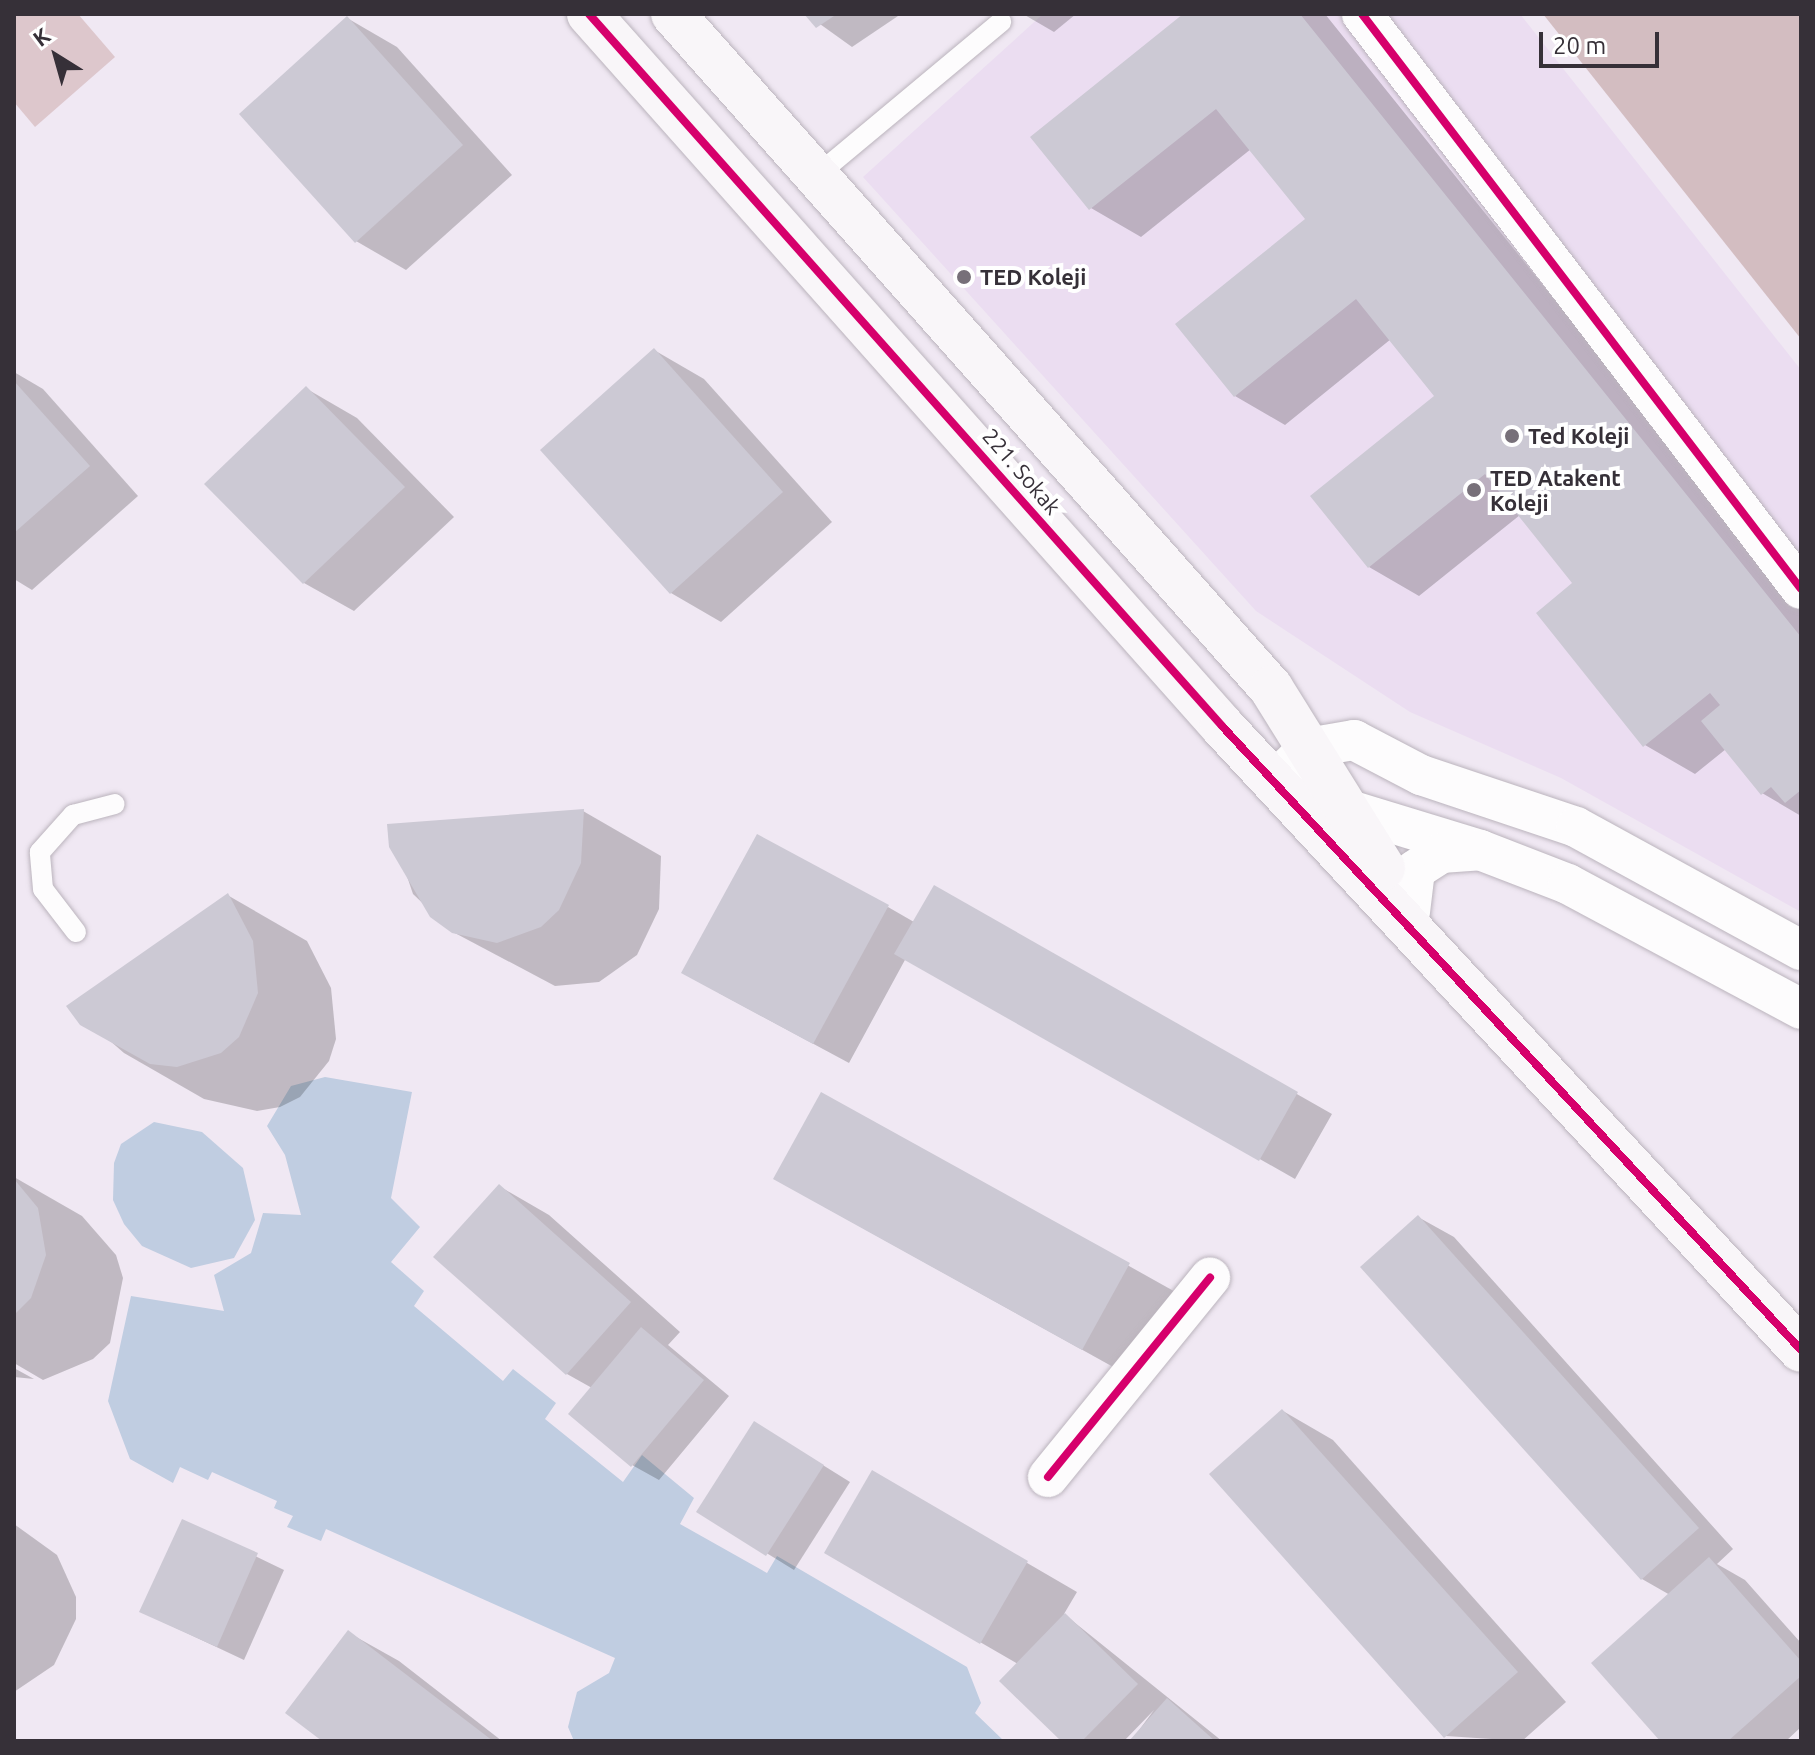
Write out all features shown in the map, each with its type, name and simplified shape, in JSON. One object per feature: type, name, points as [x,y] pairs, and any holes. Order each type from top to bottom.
[{"type":"street","name":"221. Sokak","points":[[589,14],[1281,789],[1422,930]]},
{"type":"street","name":"221. Sokak","points":[[673,14],[1271,688],[1422,930]]},
{"type":"street","points":[[1362,14],[1801,589]]},
{"type":"street","points":[[1271,688],[1354,740],[1421,775],[1576,827],[1801,950]]},
{"type":"street","points":[[1354,740],[1308,748],[1287,769],[1281,789],[1480,850],[1568,884],[1801,1009]]},
{"type":"street","points":[[1480,850],[1441,853],[1415,870],[1422,930],[1801,1350]]},
{"type":"street","points":[[1048,1477],[1210,1278]]},
{"type":"lane","points":[[816,176],[1001,22]]},
{"type":"lane","points":[[76,932],[43,889],[40,852],[73,815],[115,804]]},
{"type":"shaded area","points":[[14,14],[78,14],[115,57],[35,127],[14,102]]},
{"type":"shaded area","name":"TED Atakent Koleji","points":[[1043,14],[1520,14],[1801,370],[1801,912],[1561,778],[1410,712],[1256,611],[863,177]]},
{"type":"shaded area","points":[[1543,14],[1801,14],[1801,339]]},
{"type":"water","points":[[325,1077],[412,1092],[391,1198],[420,1227],[391,1262],[424,1291],[414,1306],[503,1381],[513,1369],[556,1403],[545,1419],[623,1482],[642,1455],[694,1498],[680,1524],[767,1573],[777,1556],[967,1667],[981,1703],[975,1713],[1004,1741],[574,1741],[568,1727],[577,1692],[609,1673],[615,1658],[326,1529],[321,1541],[287,1527],[293,1516],[274,1508],[277,1501],[212,1472],[208,1480],[180,1467],[173,1483],[130,1459],[108,1401],[131,1296],[224,1311],[214,1275],[251,1253],[263,1213],[301,1215],[285,1155],[267,1126],[291,1086]]},
{"type":"water","points":[[154,1122],[202,1132],[243,1168],[255,1220],[234,1258],[191,1268],[142,1246],[124,1224],[113,1200],[114,1163],[121,1144]]},
{"type":"building","points":[[804,14],[837,14],[816,28]]},
{"type":"building","name":"Ted Koleji","points":[[1183,14],[1300,14],[1801,637],[1801,790],[1785,803],[1771,787],[1761,795],[1701,721],[1720,705],[1710,693],[1643,747],[1536,613],[1572,583],[1485,474],[1368,568],[1310,496],[1434,396],[1356,299],[1234,397],[1175,324],[1305,219],[1216,109],[1089,210],[1030,137]]},
{"type":"building","points":[[347,16],[463,145],[355,243],[239,114]]},
{"type":"building","points":[[654,348],[783,492],[670,594],[540,450]]},
{"type":"building","points":[[14,381],[90,466],[14,533]]},
{"type":"building","points":[[306,386],[405,487],[303,584],[204,484]]},
{"type":"building","points":[[584,809],[581,863],[559,910],[541,927],[497,943],[452,933],[430,917],[389,847],[387,824]]},
{"type":"building","points":[[757,834],[889,905],[813,1044],[681,973]]},
{"type":"building","points":[[934,885],[1298,1092],[1259,1161],[894,954]]},
{"type":"building","points":[[228,893],[253,941],[258,993],[239,1037],[221,1053],[177,1067],[150,1064],[80,1025],[66,1006]]},
{"type":"building","points":[[821,1092],[1130,1263],[1082,1350],[773,1179]]},
{"type":"building","points":[[14,1179],[38,1208],[46,1255],[31,1298],[14,1315]]},
{"type":"building","points":[[499,1184],[631,1302],[566,1375],[433,1257]]},
{"type":"building","points":[[1418,1215],[1699,1528],[1641,1580],[1360,1267]]},
{"type":"building","points":[[641,1327],[704,1380],[631,1467],[568,1414]]},
{"type":"building","points":[[1282,1409],[1518,1672],[1444,1738],[1209,1474]]},
{"type":"building","points":[[754,1421],[824,1465],[766,1556],[696,1512]]},
{"type":"building","points":[[872,1470],[1028,1561],[980,1644],[824,1553]]},
{"type":"building","points":[[182,1519],[258,1553],[217,1647],[139,1612]]},
{"type":"building","points":[[1709,1557],[1801,1661],[1801,1676],[1728,1741],[1660,1741],[1591,1663]]},
{"type":"building","points":[[1065,1613],[1138,1684],[1082,1741],[1061,1741],[999,1681]]},
{"type":"building","points":[[348,1630],[493,1741],[322,1741],[285,1713]]},
{"type":"building","points":[[1167,1698],[1215,1741],[1129,1741]]},
{"type":"cycle path","points":[[589,14],[1222,726],[1801,1350]]},
{"type":"cycle path","points":[[1362,14],[1801,589]]},
{"type":"cycle path","points":[[1048,1477],[1210,1278]]},
{"type":"place","name":"TED Koleji","points":[[964,277]]},
{"type":"place","name":"Ted Koleji","points":[[1512,436]]},
{"type":"place","name":"TED Atakent Koleji","points":[[1474,490]]}]
